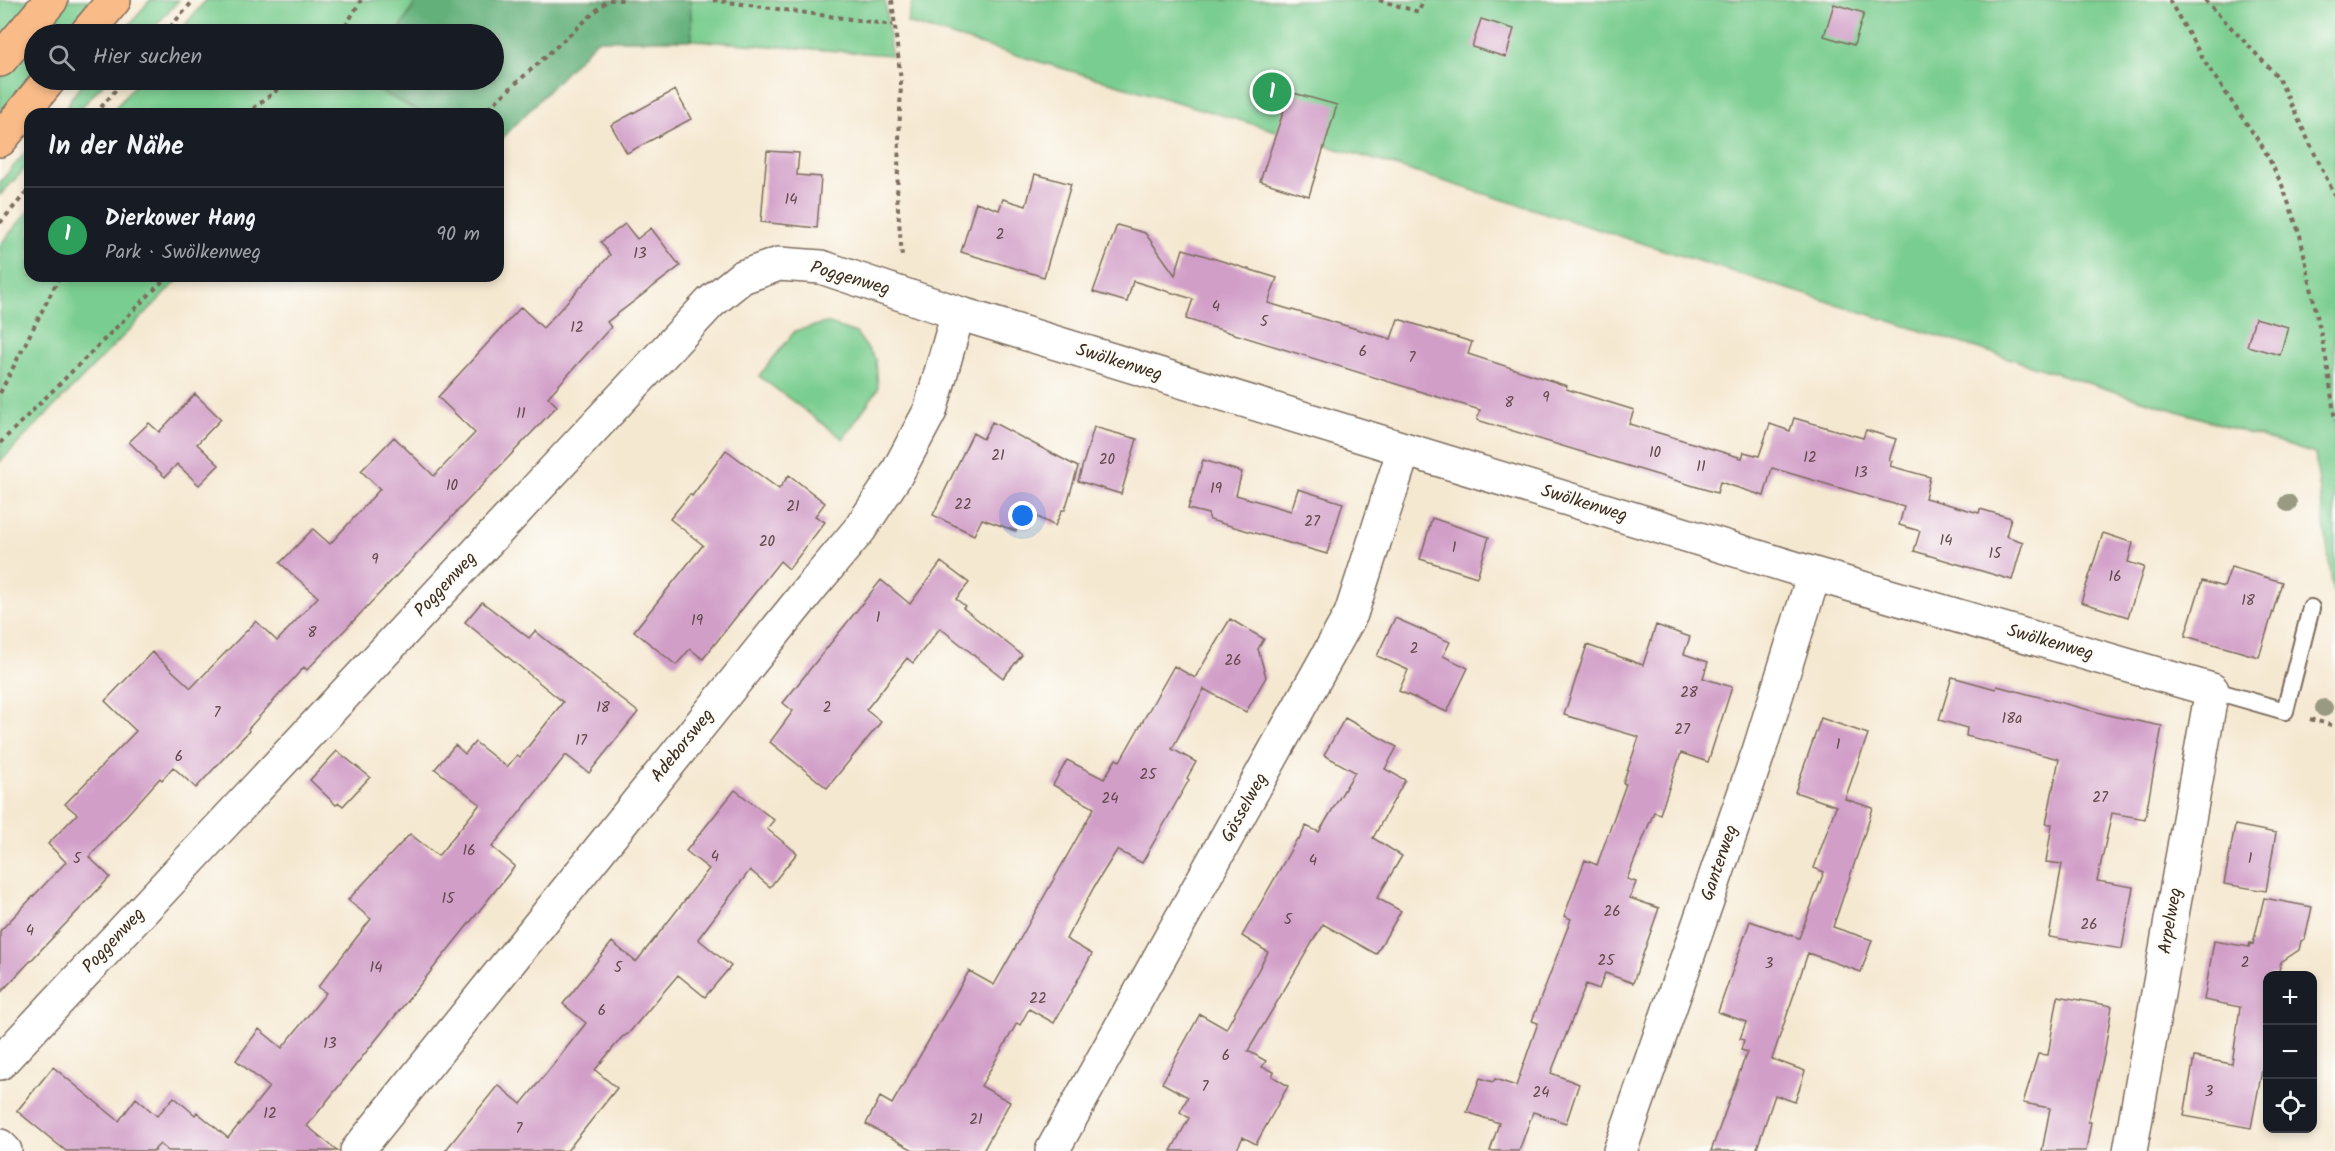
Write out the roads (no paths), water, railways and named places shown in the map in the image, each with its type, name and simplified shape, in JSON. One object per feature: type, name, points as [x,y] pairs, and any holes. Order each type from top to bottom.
[{"type":"main road","points":[[31,24],[51,0]]},
{"type":"main road","points":[[94,24],[114,0]]},
{"type":"main road","points":[[0,60],[24,32]]},
{"type":"main road","points":[[26,108],[41,90]]},
{"type":"main road","points":[[0,140],[24,111]]},
{"type":"street","name":"Poggenweg","points":[[0,1063],[711,302],[742,277],[779,264],[821,267],[958,314]]},
{"type":"street","name":"Swölkenweg","points":[[958,314],[1814,574],[2212,690]]},
{"type":"street","name":"Adeborsweg","points":[[357,1151],[860,529],[896,475],[930,411],[958,314]]},
{"type":"street","name":"Gösselweg","points":[[1052,1151],[1351,615],[1404,450]]},
{"type":"street","name":"Ganterweg","points":[[1620,1151],[1759,751],[1814,574]]},
{"type":"street","name":"Arpelweg","points":[[2130,1151],[2212,690]]},
{"type":"street","points":[[0,1146],[5,1151]]},
{"type":"lane","points":[[2212,690],[2285,711],[2311,608]]},
{"type":"place","name":"Dierkower Hang","points":[[1272,92]]}]
